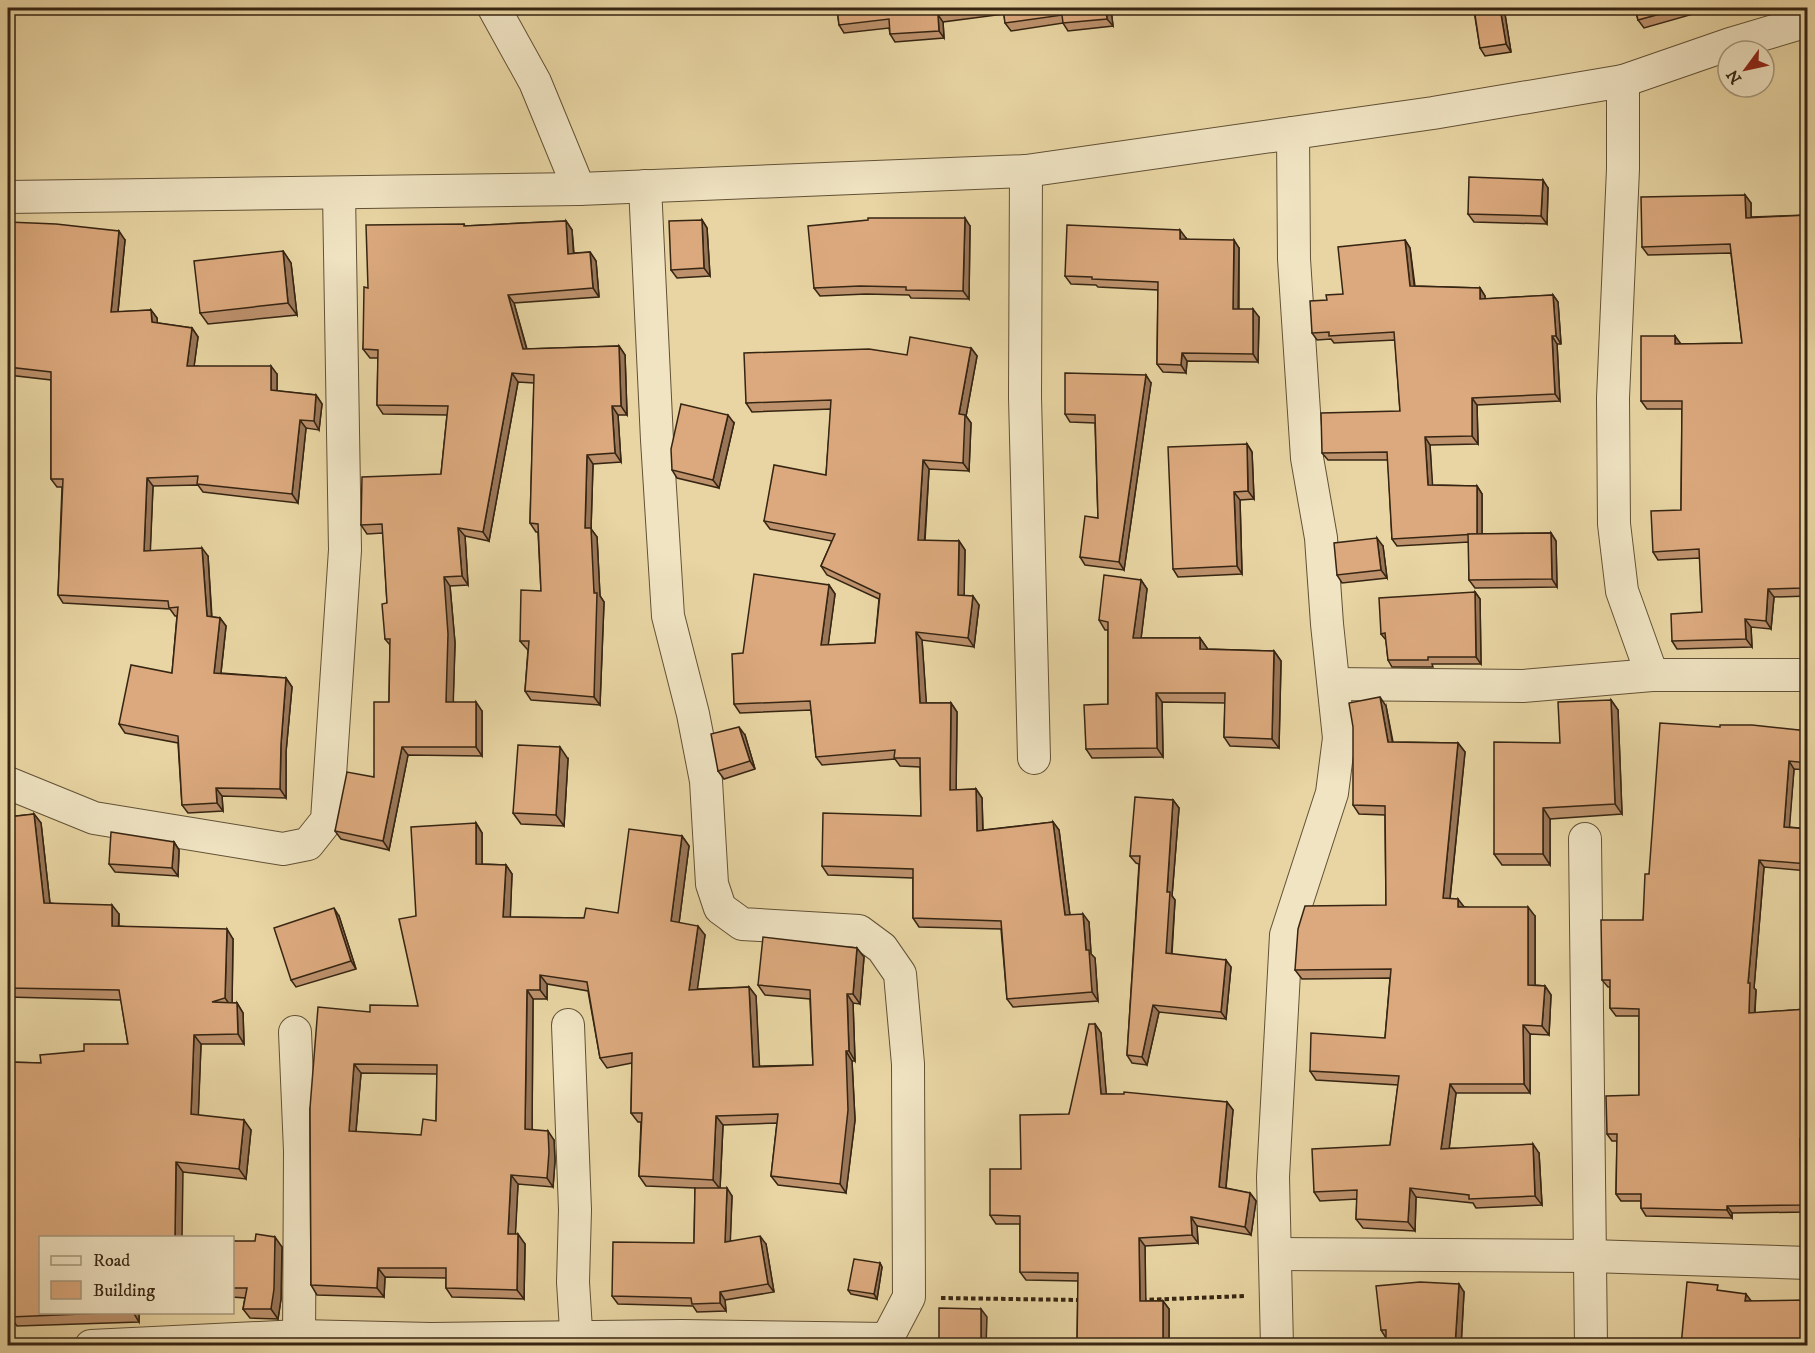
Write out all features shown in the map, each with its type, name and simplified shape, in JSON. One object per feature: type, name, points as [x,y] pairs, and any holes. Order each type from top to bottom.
[{"type":"street","points":[[494,8],[535,82],[579,189]]},
{"type":"street","points":[[8,197],[579,189],[1026,171],[1293,133],[1623,81],[1730,44],[1808,21]]},
{"type":"street","points":[[1623,81],[1623,169],[1612,398],[1614,524],[1622,591],[1652,675]]},
{"type":"street","points":[[1277,1346],[1274,1166],[1286,934],[1332,793],[1339,738],[1321,538],[1307,458],[1294,259],[1293,133]]},
{"type":"street","points":[[1026,171],[1025,397],[1034,758]]},
{"type":"street","points":[[91,1346],[431,1339],[577,1342],[682,1336],[887,1342],[909,1297],[908,1065],[900,974],[882,948],[859,931],[742,924],[720,908],[712,884],[706,781],[693,714],[668,616],[645,186]]},
{"type":"street","points":[[8,783],[94,818],[283,849],[308,844],[327,820],[345,550],[339,193]]},
{"type":"street","points":[[1334,684],[1523,686],[1652,675],[1808,675]]},
{"type":"street","points":[[1585,839],[1591,1346]]},
{"type":"street","points":[[568,1025],[575,1210],[573,1282],[577,1342]]},
{"type":"street","points":[[294,1032],[300,1151],[299,1341]]},
{"type":"street","points":[[1275,1254],[1590,1256],[1808,1263]]},
{"type":"path","points":[[1135,1300],[1276,1294]]},
{"type":"path","points":[[909,1297],[1088,1300]]},
{"type":"building","points":[[837,8],[988,8],[938,15],[939,31],[890,34],[889,19],[839,25]]},
{"type":"building","points":[[1003,8],[1106,8],[1107,19],[1063,23],[1062,15],[1005,23]]},
{"type":"building","points":[[1474,8],[1500,8],[1506,44],[1480,48]]},
{"type":"building","points":[[1635,8],[1682,8],[1638,20]]},
{"type":"building","points":[[1469,177],[1543,180],[1541,216],[1468,214]]},
{"type":"building","points":[[1745,195],[1746,218],[1808,215],[1808,258],[1805,258],[1808,284],[1806,412],[1808,412],[1808,550],[1803,551],[1803,588],[1768,589],[1766,621],[1745,619],[1746,639],[1672,641],[1671,614],[1702,612],[1699,549],[1653,552],[1651,511],[1681,510],[1682,401],[1641,401],[1641,336],[1675,336],[1675,344],[1742,343],[1730,244],[1642,247],[1641,197]]},
{"type":"building","points":[[868,218],[965,218],[963,291],[860,286],[814,288],[808,226],[868,220]]},
{"type":"building","points":[[702,220],[704,268],[671,270],[669,221]]},
{"type":"building","points":[[566,221],[568,254],[590,252],[593,288],[508,295],[523,349],[619,346],[621,406],[612,406],[615,453],[587,455],[585,528],[591,528],[594,593],[597,593],[594,697],[525,691],[529,641],[520,641],[521,590],[541,591],[538,524],[530,523],[534,375],[512,373],[483,532],[458,528],[462,576],[444,577],[448,634],[446,702],[476,702],[476,747],[402,747],[383,841],[335,831],[347,772],[374,777],[374,702],[389,702],[390,639],[385,639],[382,604],[387,603],[382,524],[361,525],[362,477],[441,474],[448,406],[377,405],[378,350],[363,349],[364,287],[368,288],[366,225],[464,224],[464,226]]},
{"type":"building","points":[[8,222],[56,224],[119,231],[111,312],[151,310],[152,322],[192,328],[187,366],[271,366],[271,390],[316,395],[314,421],[300,420],[292,494],[197,484],[198,476],[147,478],[144,551],[202,548],[207,616],[220,618],[214,673],[286,678],[280,789],[216,788],[217,803],[182,805],[178,736],[119,724],[131,665],[172,673],[178,607],[169,608],[168,601],[58,595],[63,479],[51,479],[51,372],[8,367]]},
{"type":"building","points":[[1067,225],[1180,230],[1180,239],[1234,240],[1233,309],[1253,309],[1253,354],[1182,353],[1181,365],[1157,364],[1158,282],[1065,276]]},
{"type":"building","points":[[1405,240],[1410,286],[1480,288],[1480,299],[1553,295],[1556,336],[1552,336],[1555,394],[1472,398],[1472,436],[1425,437],[1428,485],[1477,486],[1477,534],[1392,539],[1387,452],[1322,453],[1321,413],[1400,411],[1394,332],[1329,336],[1329,332],[1312,333],[1310,301],[1327,300],[1326,295],[1343,294],[1338,247]]},
{"type":"building","points":[[283,251],[288,303],[200,313],[194,261]]},
{"type":"building","points":[[910,337],[971,348],[959,414],[965,415],[963,463],[923,460],[918,540],[959,541],[958,595],[973,596],[968,638],[916,632],[920,703],[951,703],[950,790],[976,789],[977,831],[1053,822],[1065,915],[1083,914],[1086,950],[1089,950],[1092,992],[1007,999],[1001,921],[913,918],[913,869],[822,866],[823,813],[921,816],[920,758],[894,758],[895,750],[816,757],[810,701],[734,704],[732,654],[743,653],[754,574],[829,585],[821,645],[875,643],[880,594],[821,566],[835,534],[764,521],[774,465],[826,475],[831,400],[746,403],[744,353],[869,349],[907,355]]},
{"type":"building","points":[[1065,373],[1146,375],[1119,562],[1080,557],[1085,516],[1098,518],[1095,415],[1065,414]]},
{"type":"building","points":[[681,404],[728,415],[713,480],[672,470],[671,449]]},
{"type":"building","points":[[1247,444],[1248,491],[1234,492],[1237,566],[1173,569],[1168,447]]},
{"type":"building","points":[[1551,533],[1552,579],[1469,580],[1468,534]]},
{"type":"building","points":[[1377,538],[1381,570],[1337,575],[1334,543]]},
{"type":"building","points":[[1104,575],[1141,580],[1133,638],[1200,638],[1200,649],[1274,651],[1272,739],[1224,737],[1225,693],[1156,693],[1157,748],[1086,749],[1084,705],[1108,704],[1108,622],[1099,620]]},
{"type":"building","points":[[1475,592],[1476,657],[1388,660],[1385,633],[1381,634],[1379,598]]},
{"type":"building","points":[[1380,697],[1388,742],[1458,743],[1443,898],[1458,899],[1458,907],[1528,907],[1528,985],[1545,986],[1542,1026],[1523,1025],[1524,1084],[1450,1084],[1441,1149],[1533,1144],[1535,1196],[1469,1199],[1469,1195],[1410,1188],[1408,1222],[1356,1219],[1357,1190],[1314,1192],[1312,1149],[1390,1145],[1399,1076],[1310,1071],[1311,1033],[1385,1038],[1391,969],[1295,970],[1298,929],[1305,906],[1386,905],[1385,806],[1353,805],[1353,727],[1349,703]]},
{"type":"building","points":[[1611,700],[1615,804],[1543,808],[1543,854],[1494,854],[1494,742],[1560,743],[1558,702]]},
{"type":"building","points":[[1660,723],[1720,727],[1720,725],[1752,725],[1808,731],[1808,763],[1789,761],[1784,827],[1808,829],[1808,864],[1759,860],[1748,983],[1750,983],[1749,1013],[1807,1009],[1808,1000],[1808,1140],[1800,1139],[1802,1205],[1727,1206],[1727,1210],[1641,1208],[1641,1194],[1616,1194],[1617,1134],[1607,1134],[1606,1096],[1639,1095],[1639,1009],[1610,1008],[1610,980],[1602,980],[1601,920],[1643,920],[1645,874],[1649,874]]},
{"type":"building","points":[[739,727],[750,761],[718,771],[711,734]]},
{"type":"building","points":[[518,745],[560,747],[556,815],[513,813]]},
{"type":"building","points":[[1135,797],[1173,800],[1166,953],[1226,960],[1221,1012],[1153,1005],[1142,1057],[1127,1055],[1140,856],[1130,856]]},
{"type":"building","points":[[34,814],[44,903],[112,905],[112,926],[227,929],[225,998],[212,1002],[237,1003],[238,1034],[194,1035],[191,1114],[244,1120],[239,1169],[176,1162],[175,1236],[39,1236],[39,1314],[82,1314],[10,1317],[8,1249],[13,1167],[9,1167],[8,1062],[41,1063],[40,1055],[84,1051],[84,1044],[128,1044],[119,990],[8,988],[8,817]]},
{"type":"building","points":[[476,823],[476,864],[506,865],[503,917],[584,918],[586,908],[618,913],[629,829],[682,836],[671,921],[698,926],[689,990],[749,987],[753,1067],[813,1065],[810,990],[758,985],[763,937],[857,948],[853,994],[847,994],[848,1110],[840,1184],[771,1176],[778,1114],[716,1116],[713,1180],[639,1176],[642,1113],[631,1113],[632,1053],[600,1058],[587,982],[540,975],[540,990],[527,990],[525,1129],[548,1131],[549,1152],[547,1178],[511,1175],[508,1234],[518,1234],[517,1290],[446,1288],[446,1268],[378,1268],[377,1288],[311,1285],[310,1108],[318,1007],[370,1012],[370,1005],[418,1006],[399,919],[416,916],[411,827]],"holes":[[[354,1064],[437,1065],[436,1121],[423,1119],[421,1135],[349,1131]]]},
{"type":"building","points":[[111,832],[174,842],[172,868],[109,864]]},
{"type":"building","points":[[334,908],[351,961],[291,980],[274,928]]},
{"type":"building","points":[[1089,1024],[1095,1024],[1101,1094],[1124,1094],[1124,1092],[1227,1102],[1219,1187],[1250,1193],[1245,1227],[1191,1217],[1192,1235],[1139,1238],[1140,1301],[1163,1301],[1163,1346],[1077,1346],[1078,1273],[1020,1272],[1020,1216],[990,1215],[990,1169],[1021,1169],[1020,1115],[1069,1114]]},
{"type":"building","points":[[695,1188],[727,1188],[725,1242],[760,1236],[768,1284],[720,1292],[720,1303],[692,1304],[691,1298],[612,1296],[613,1242],[694,1243]]},
{"type":"building","points":[[256,1234],[275,1237],[274,1289],[271,1309],[243,1309],[247,1288],[234,1288],[234,1241],[255,1241]]},
{"type":"building","points":[[854,1259],[880,1263],[874,1294],[848,1290]]},
{"type":"building","points":[[1420,1282],[1459,1284],[1455,1346],[1386,1346],[1386,1330],[1381,1330],[1376,1286]]},
{"type":"building","points":[[1687,1282],[1718,1285],[1717,1290],[1746,1294],[1745,1301],[1808,1300],[1808,1346],[1681,1346]]},
{"type":"building","points":[[939,1308],[981,1309],[981,1346],[939,1346]]}]
